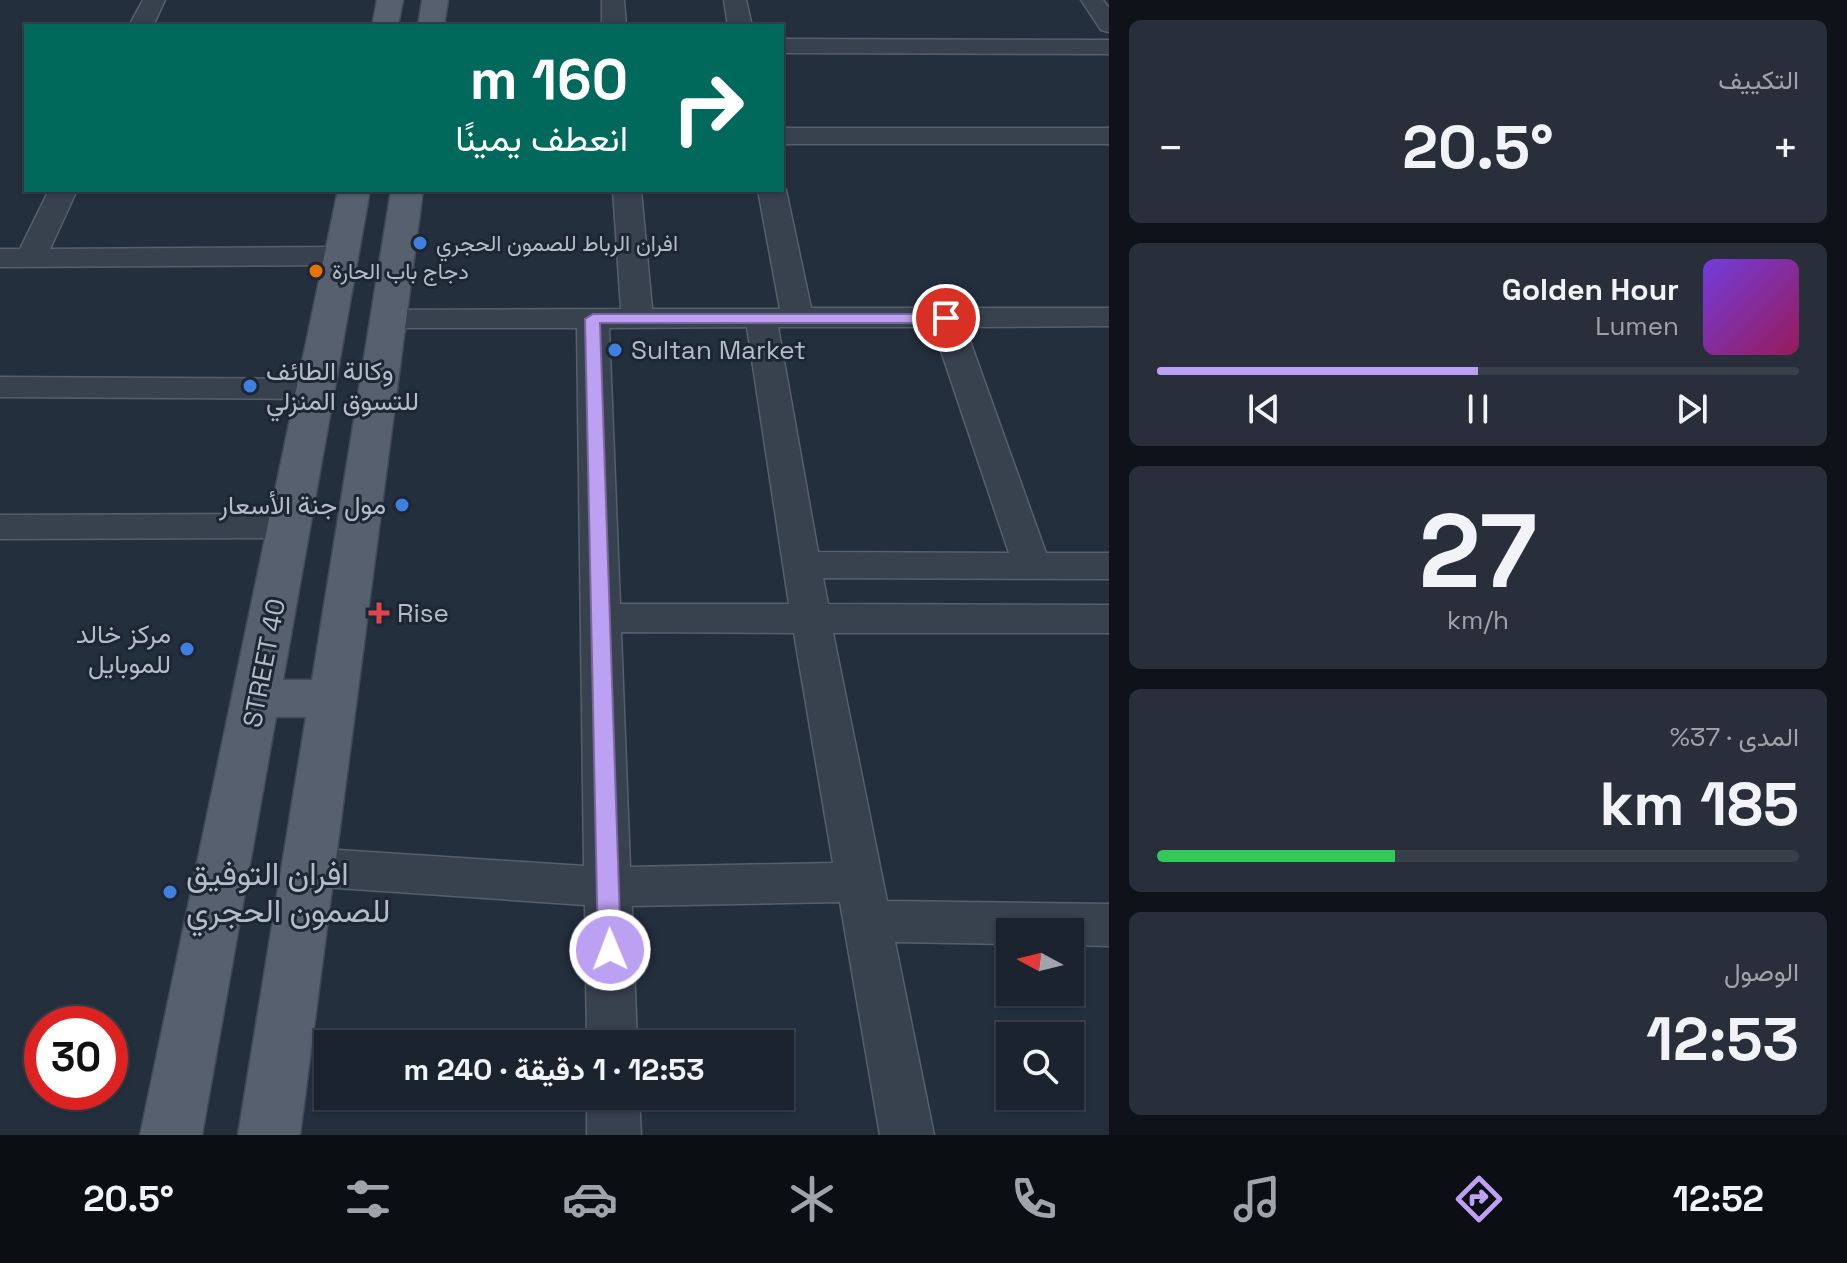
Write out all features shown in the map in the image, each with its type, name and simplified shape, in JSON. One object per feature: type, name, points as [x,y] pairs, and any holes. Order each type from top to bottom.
[{"type":"main road","points":[[385,24],[390,0]]},
{"type":"main road","points":[[431,24],[435,0]]},
{"type":"main road","name":"STREET 40","points":[[171,1135],[354,192]]},
{"type":"main road","points":[[269,1135],[407,192]]},
{"type":"main road","points":[[257,699],[333,698]]},
{"type":"street","points":[[142,24],[154,0]]},
{"type":"street","points":[[613,0],[614,24]]},
{"type":"street","points":[[735,0],[740,24]]},
{"type":"street","points":[[1092,0],[1109,25]]},
{"type":"street","points":[[784,46],[1109,47]]},
{"type":"street","points":[[784,136],[1109,136]]},
{"type":"street","points":[[31,257],[62,192]]},
{"type":"street","points":[[627,192],[637,319]]},
{"type":"street","points":[[772,192],[779,318],[801,565],[907,1135]]},
{"type":"street","points":[[0,258],[341,256]]},
{"type":"street","points":[[388,319],[1109,317]]},
{"type":"street","points":[[946,318],[1032,566]]},
{"type":"street","points":[[593,319],[612,1030]]},
{"type":"street","points":[[0,387],[316,389]]},
{"type":"street","points":[[0,527],[290,526]]},
{"type":"street","points":[[801,565],[1109,566]]},
{"type":"street","points":[[600,618],[1109,619]]},
{"type":"street","points":[[308,867],[864,902],[1109,925]]},
{"type":"street","points":[[613,1110],[614,1135]]},
{"type":"place","name":"افران الرباط للصمون الحجري","points":[[420,243]]},
{"type":"place","name":"دجاج باب الحارة","points":[[316,271]]},
{"type":"place","name":"Sultan Market","points":[[615,350]]},
{"type":"place","name":"وكالة الطائف للتسوق المنزلي","points":[[250,386]]},
{"type":"place","name":"مول جنة الأسعار","points":[[402,505]]},
{"type":"place","name":"Rise","points":[[379,613]]},
{"type":"place","name":"مركز خالد للموبايل","points":[[187,649]]},
{"type":"place","name":"افران التوفيق للصمون الحجري","points":[[170,892]]},
{"type":"route","points":[[610,950],[593,319],[946,318]]}]
